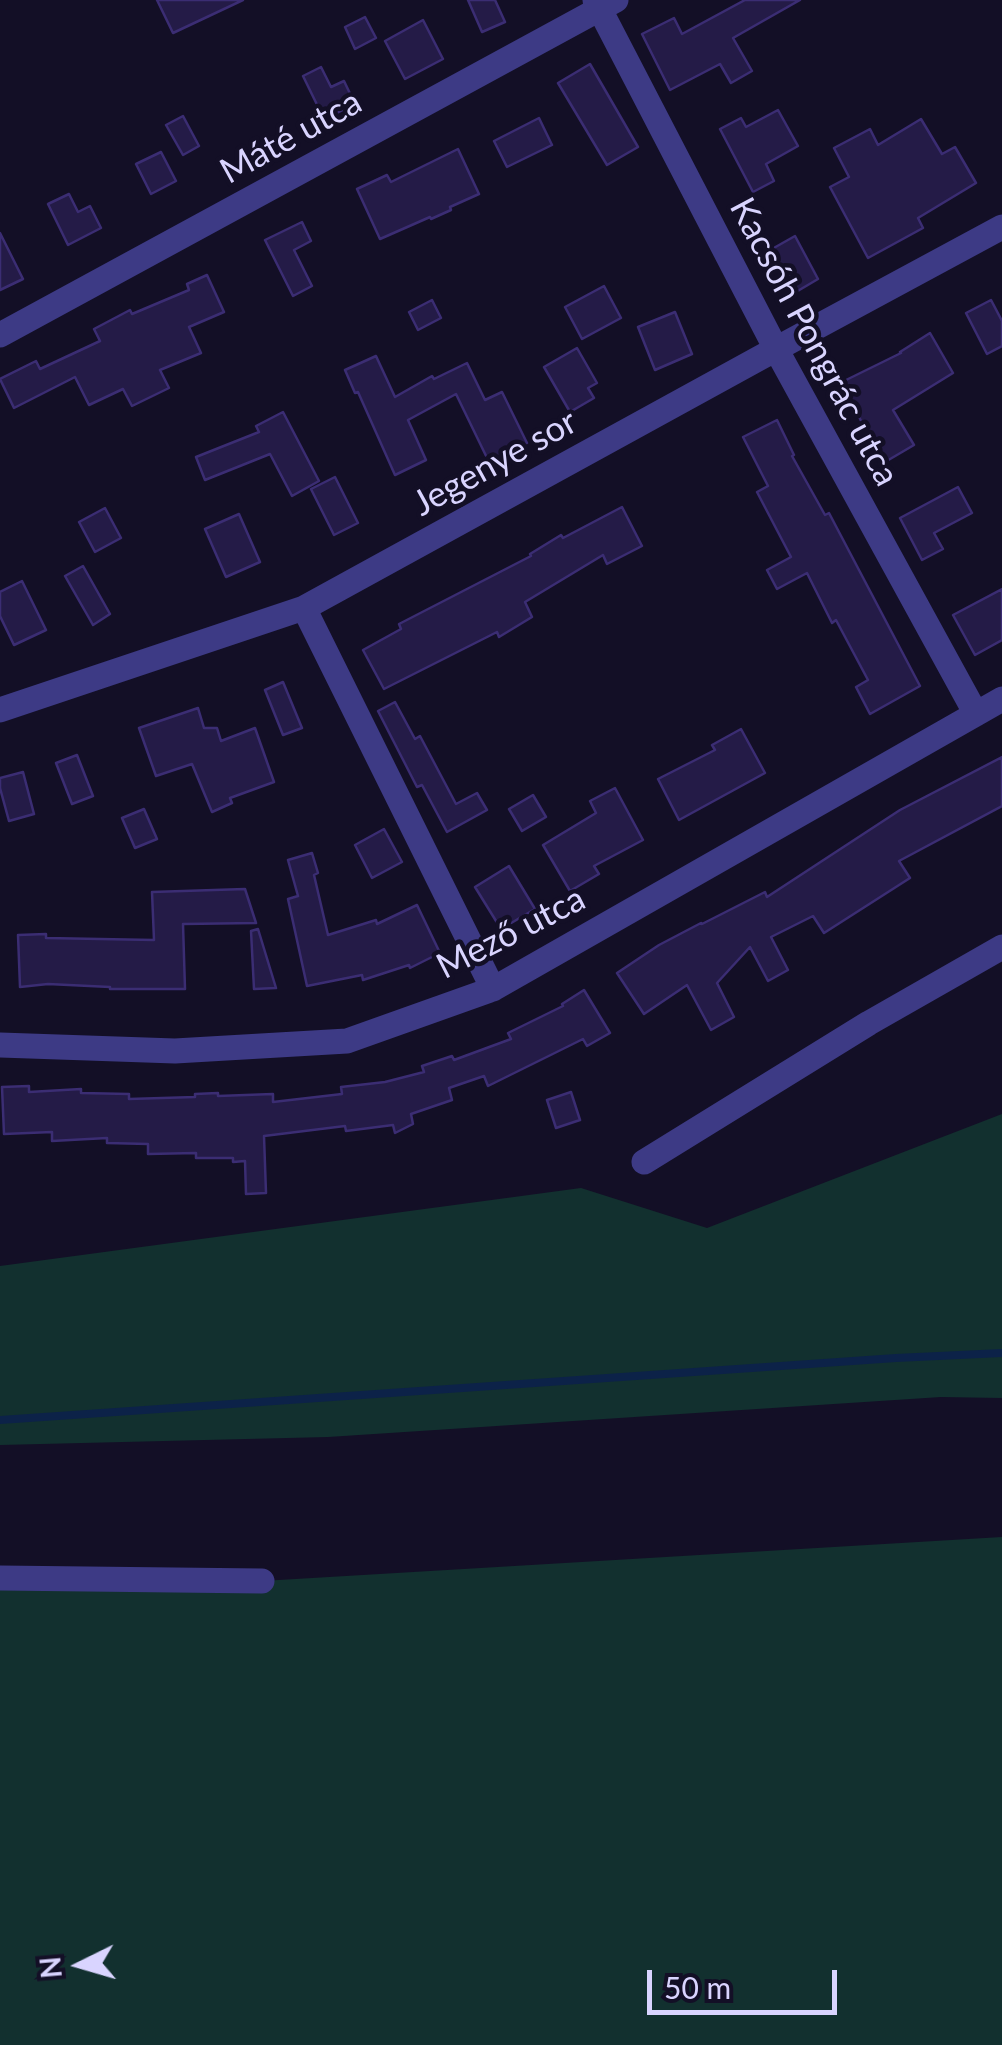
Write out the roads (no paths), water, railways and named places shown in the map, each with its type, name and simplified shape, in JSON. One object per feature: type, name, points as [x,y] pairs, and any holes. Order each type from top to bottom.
[{"type":"street","name":"Máté utca","points":[[0,335],[604,3]]},
{"type":"street","name":"Kacsóh Pongrác utca","points":[[604,3],[776,348],[976,714]]},
{"type":"street","name":"Jegenye sor","points":[[0,710],[304,608],[1002,227]]},
{"type":"street","points":[[304,608],[493,989]]},
{"type":"street","name":"Mező utca","points":[[0,1045],[175,1051],[347,1042],[493,989],[1002,700]]},
{"type":"street","points":[[644,1162],[869,1023],[1002,947]]},
{"type":"street","points":[[0,1578],[262,1581]]},
{"type":"waterway","points":[[0,1420],[1002,1353]]}]
